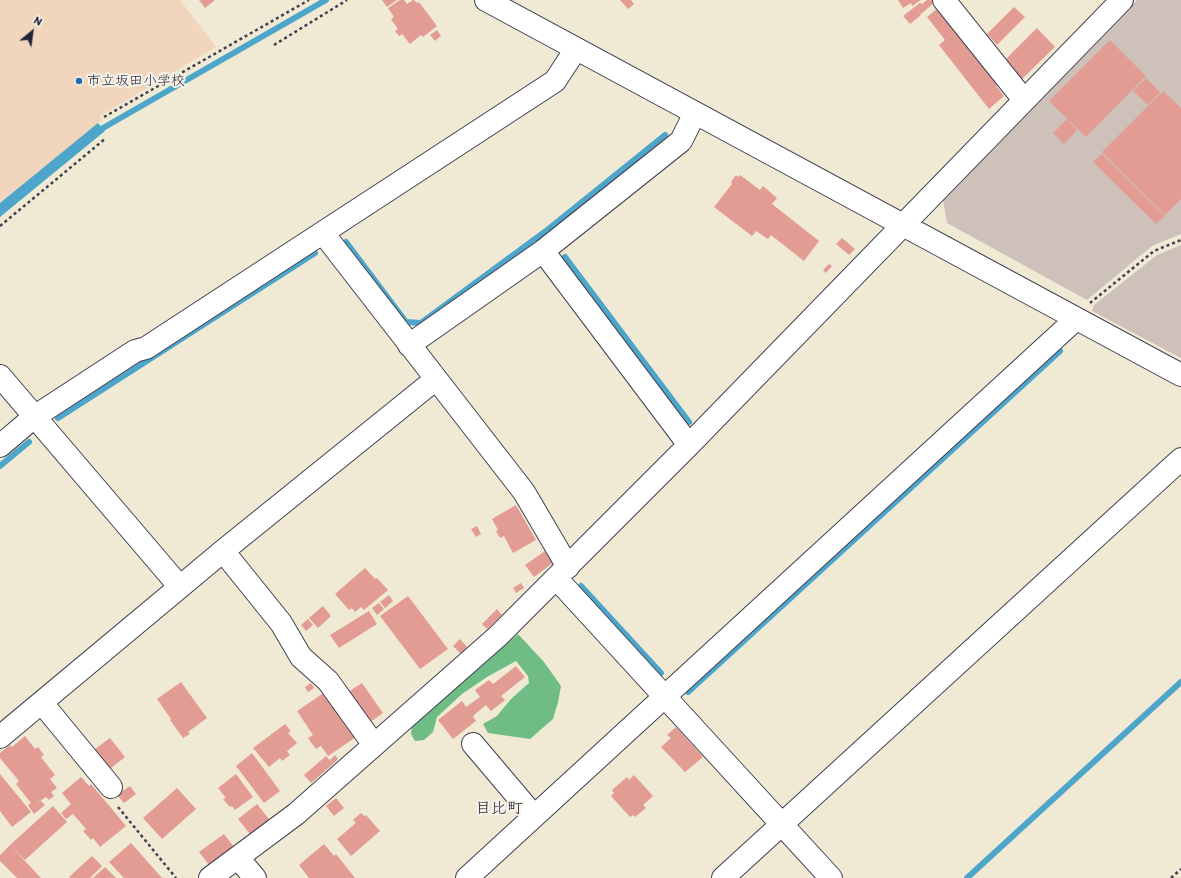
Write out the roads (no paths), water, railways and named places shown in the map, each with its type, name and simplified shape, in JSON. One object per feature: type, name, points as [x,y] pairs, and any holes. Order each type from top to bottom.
[{"type":"street","points":[[486,0],[1181,375]]},
{"type":"street","points":[[944,0],[1024,100]]},
{"type":"street","points":[[210,878],[296,814],[498,636],[689,445],[1122,0]]},
{"type":"street","points":[[0,446],[34,417],[135,351],[146,348],[555,81],[576,49]]},
{"type":"street","points":[[409,345],[543,251],[681,140],[696,113]]},
{"type":"street","points":[[323,233],[524,492],[562,572],[665,696],[832,878]]},
{"type":"street","points":[[543,251],[689,445]]},
{"type":"street","points":[[467,878],[1076,319]]},
{"type":"street","points":[[0,376],[180,587]]},
{"type":"street","points":[[0,737],[223,551],[436,379]]},
{"type":"street","points":[[723,878],[1181,459]]},
{"type":"street","points":[[223,551],[281,623],[301,658],[328,681],[374,745]]},
{"type":"street","points":[[42,702],[111,787]]},
{"type":"street","points":[[473,744],[534,816]]},
{"type":"street","points":[[238,858],[255,878]]},
{"type":"water","points":[[98,123],[105,131],[0,217],[0,203]]},
{"type":"waterway","points":[[96,132],[326,0]]},
{"type":"waterway","points":[[346,242],[406,322],[421,323],[546,231],[665,135]]},
{"type":"waterway","points":[[58,418],[315,253]]},
{"type":"waterway","points":[[565,257],[689,422]]},
{"type":"waterway","points":[[688,692],[1060,351]]},
{"type":"waterway","points":[[0,466],[29,442]]},
{"type":"waterway","points":[[581,586],[661,673]]},
{"type":"waterway","points":[[967,878],[1181,682]]},
{"type":"place","name":"市立坂田小学校","points":[[79,81]]},
{"type":"district","name":"目比町","points":[[499,809]]}]
